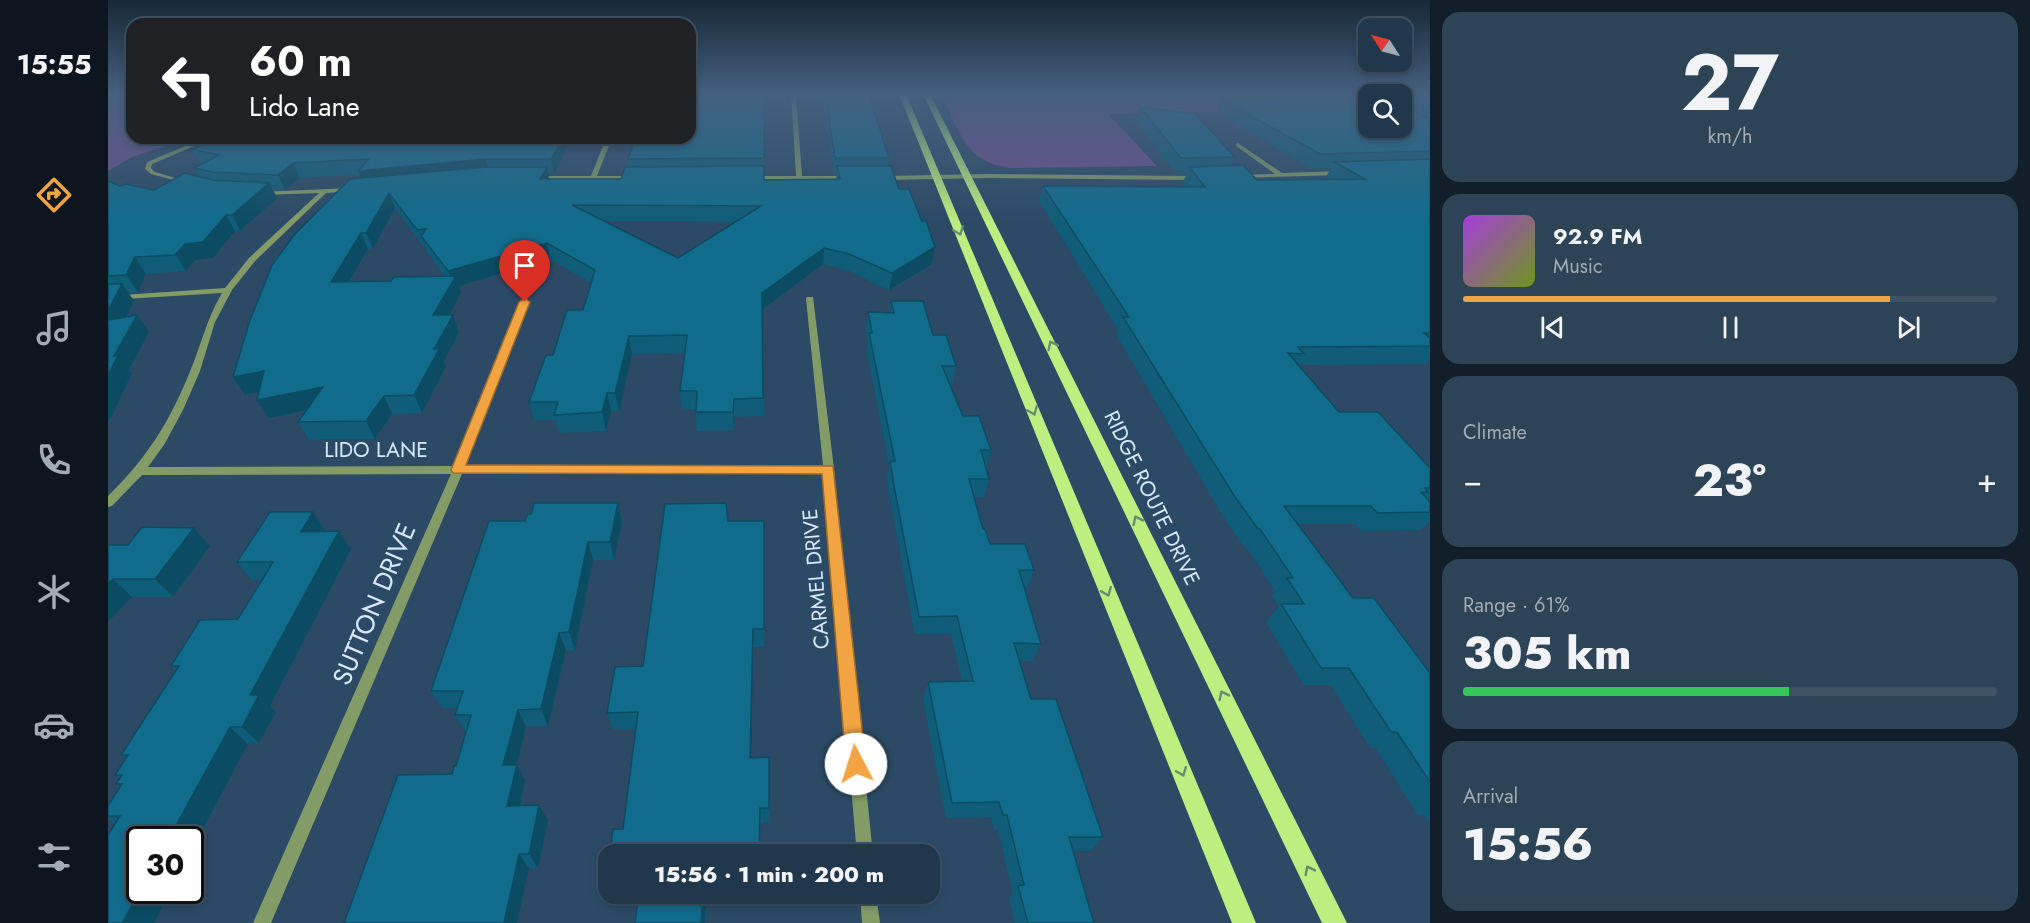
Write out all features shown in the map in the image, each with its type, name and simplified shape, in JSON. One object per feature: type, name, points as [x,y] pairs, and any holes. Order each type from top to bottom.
[{"type":"main road","points":[[920,137],[1244,923]]},
{"type":"main road","name":"RIDGE ROUTE DRIVE","points":[[949,137],[1335,923]]},
{"type":"street","points":[[796,137],[799,178]]},
{"type":"street","points":[[192,185],[153,173],[148,169],[149,163],[195,144]]},
{"type":"street","points":[[593,178],[607,144]]},
{"type":"street","points":[[1238,145],[1281,176]]},
{"type":"street","points":[[1230,177],[1353,172]]},
{"type":"street","points":[[870,178],[1208,177]]},
{"type":"street","points":[[525,178],[638,178]]},
{"type":"street","points":[[742,178],[858,178]]},
{"type":"street","points":[[258,193],[323,193],[355,190]]},
{"type":"street","points":[[108,503],[140,471],[161,444],[174,421],[217,308],[228,290],[245,268],[323,193]]},
{"type":"street","points":[[108,298],[228,290]]},
{"type":"street","name":"CARMEL DRIVE","points":[[810,299],[829,469],[864,844]]},
{"type":"street","name":"SUTTON DRIVE","points":[[262,923],[458,470],[525,302]]},
{"type":"street","name":"LIDO LANE","points":[[140,471],[829,469]]},
{"type":"street","points":[[869,904],[871,923]]},
{"type":"shaded area","points":[[108,137],[126,137],[126,144],[171,144],[132,157],[108,171]]},
{"type":"shaded area","points":[[962,137],[1130,137],[1157,166],[1010,168],[982,159]]},
{"type":"building","points":[[696,137],[764,137],[764,158],[628,159],[633,144],[696,144]]},
{"type":"building","points":[[832,137],[882,137],[889,158],[835,158]]},
{"type":"building","points":[[1164,137],[1216,137],[1235,157],[1181,158]]},
{"type":"building","points":[[1289,137],[1430,137],[1430,151],[1320,154]]},
{"type":"building","points":[[206,144],[560,144],[551,159],[486,159],[358,171],[369,159],[293,163],[278,175],[213,172],[194,168],[219,155],[192,149]]},
{"type":"building","points":[[1430,159],[1430,333],[1424,333],[1430,338],[1430,346],[1298,347],[1304,354],[1288,353],[1339,412],[1378,412],[1430,468],[1430,488],[1425,488],[1428,492],[1421,492],[1430,502],[1430,512],[1377,513],[1371,506],[1284,506],[1353,598],[1374,598],[1430,673],[1430,782],[1397,732],[1391,732],[1349,668],[1321,668],[1281,604],[1304,604],[1287,578],[1293,578],[1235,497],[1123,317],[1129,317],[1043,186],[1205,187],[1189,167],[1243,165],[1257,180],[1365,179],[1334,162]]},
{"type":"building","points":[[764,166],[764,180],[840,179],[837,166],[891,166],[899,189],[909,189],[922,221],[926,221],[935,247],[892,273],[849,254],[824,248],[762,293],[763,398],[734,399],[733,412],[696,412],[697,391],[680,391],[687,335],[629,336],[615,393],[607,393],[602,412],[554,415],[558,402],[529,402],[546,355],[553,355],[567,310],[583,310],[595,270],[547,243],[448,271],[421,236],[426,229],[417,230],[389,193],[366,233],[361,233],[331,282],[391,281],[394,277],[456,276],[433,315],[453,315],[434,349],[439,349],[414,395],[384,396],[366,421],[298,422],[323,387],[257,400],[264,371],[233,377],[249,323],[272,265],[294,235],[350,179],[487,167],[547,167],[540,179],[621,179],[625,167]],"holes":[[[572,205],[761,206],[678,258]]]},
{"type":"building","points":[[185,173],[212,180],[269,183],[232,215],[226,215],[203,242],[185,244],[175,255],[135,257],[126,275],[108,276],[108,181],[120,186],[126,184],[154,190]]},
{"type":"building","points":[[108,284],[122,284],[108,311]]},
{"type":"building","points":[[891,301],[923,301],[933,335],[946,335],[956,366],[942,366],[963,416],[979,416],[991,450],[981,450],[989,479],[969,479],[983,529],[985,529],[990,544],[1025,544],[1034,570],[1019,570],[1041,644],[1014,643],[1031,699],[1056,699],[1103,837],[1069,837],[1094,923],[1028,923],[1018,886],[1024,885],[1007,815],[1003,815],[999,802],[952,803],[928,682],[973,681],[957,616],[919,617],[890,461],[895,461],[869,333],[872,333],[868,312],[894,313]]},
{"type":"building","points":[[137,315],[114,356],[118,355],[108,376],[108,320]]},
{"type":"building","points":[[534,503],[618,503],[610,542],[588,542],[569,632],[559,633],[541,709],[518,710],[503,765],[517,765],[507,806],[539,805],[529,854],[519,854],[504,923],[344,923],[398,775],[452,774],[456,766],[471,715],[455,715],[463,691],[431,691],[489,521],[525,521],[527,514],[531,514]]},
{"type":"building","points":[[726,503],[728,521],[764,521],[764,629],[753,629],[750,758],[769,757],[769,808],[760,808],[759,844],[611,844],[613,829],[623,829],[638,712],[607,713],[615,667],[643,666],[665,504]]},
{"type":"building","points":[[270,512],[313,512],[301,532],[339,531],[250,695],[259,695],[242,727],[230,727],[176,826],[126,826],[126,904],[133,904],[122,923],[108,923],[108,835],[120,816],[108,816],[108,806],[122,784],[116,784],[122,775],[115,775],[128,755],[121,755],[179,666],[171,666],[200,620],[238,619],[273,562],[237,562]]},
{"type":"building","points":[[142,527],[194,528],[155,579],[113,579],[108,584],[108,545],[128,545]]},
{"type":"building","points":[[638,904],[702,904],[701,923],[635,923]]},
{"type":"route","points":[[525,302],[458,470],[829,469],[856,764]]}]
